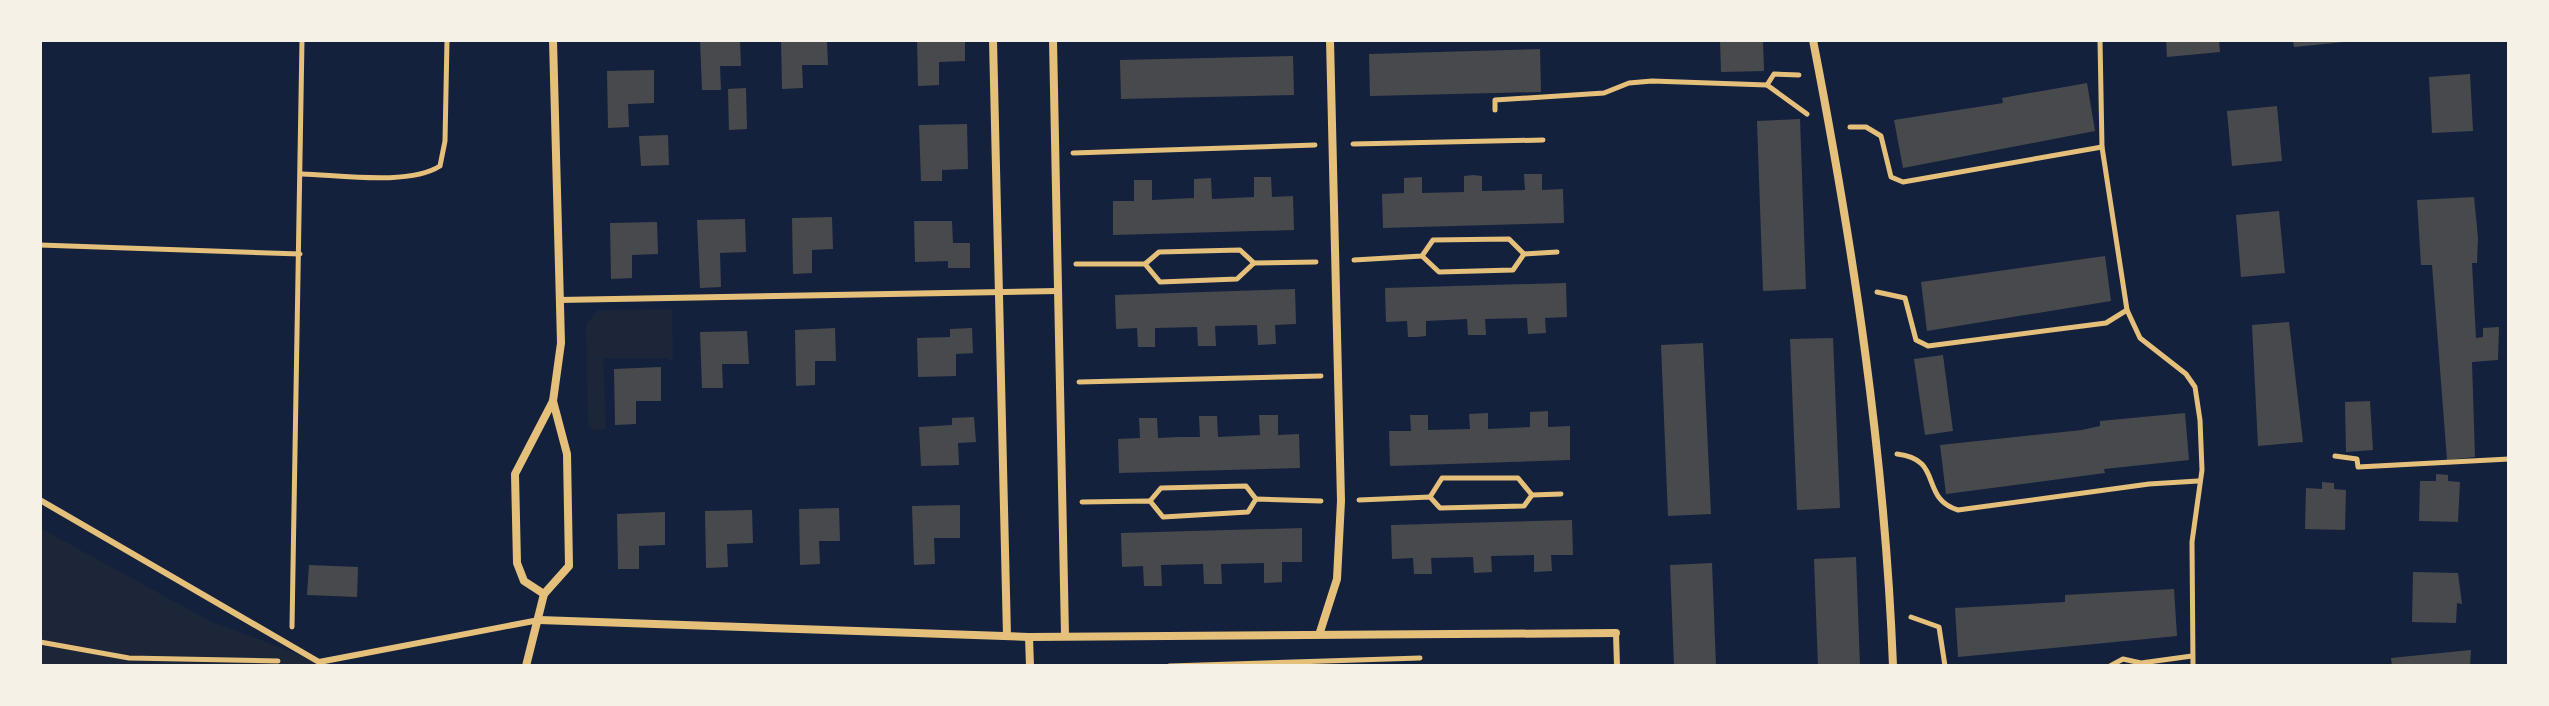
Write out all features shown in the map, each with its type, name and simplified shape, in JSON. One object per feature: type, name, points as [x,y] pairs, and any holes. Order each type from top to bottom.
[{"type":"street","points":[[544,594],[524,581],[517,563],[515,474],[553,401],[561,343],[553,40]]},
{"type":"street","points":[[993,40],[1007,636]]},
{"type":"street","points":[[1053,40],[1065,635]]},
{"type":"street","points":[[1320,632],[1337,579],[1341,501],[1330,40]]},
{"type":"street","points":[[1813,40],[1857,293],[1876,454],[1893,666]]},
{"type":"street","points":[[526,666],[544,594],[569,566],[567,454],[553,401]]},
{"type":"street","points":[[539,620],[1029,637],[1320,632],[1616,633]]},
{"type":"street","points":[[1029,637],[1030,666]]},
{"type":"lane","points":[[559,300],[1057,291]]},
{"type":"lane","points":[[40,500],[319,662],[539,620]]},
{"type":"lane","points":[[1616,633],[1617,666]]},
{"type":"path","points":[[287,644],[292,630],[302,40]]},
{"type":"path","points":[[302,174],[427,174],[440,166],[445,141],[447,40]]},
{"type":"path","points":[[2100,40],[2102,147],[2127,310],[2140,338],[2186,374],[2195,387],[2202,457],[2192,542],[2193,666]]},
{"type":"path","points":[[1767,85],[1774,74],[1820,76]]},
{"type":"path","points":[[1495,110],[1495,100],[1604,93],[1629,83],[1671,81],[1767,85],[1829,133]]},
{"type":"path","points":[[1856,126],[1866,127],[1881,136],[1891,177],[1903,182],[2102,147]]},
{"type":"path","points":[[1068,153],[1543,140]]},
{"type":"path","points":[[1422,256],[1433,240],[1509,239],[1524,254],[1557,252]]},
{"type":"path","points":[[40,245],[300,254]]},
{"type":"path","points":[[1071,264],[1145,264],[1159,252],[1240,250],[1254,263]]},
{"type":"path","points":[[1145,264],[1160,282],[1237,279],[1254,263],[1422,256],[1439,272],[1513,270],[1524,254]]},
{"type":"path","points":[[1882,291],[1905,298],[1916,340],[1928,346],[2106,323],[2127,310]]},
{"type":"path","points":[[1074,382],[1338,376]]},
{"type":"path","points":[[1901,454],[1922,462],[1928,469],[1936,498],[1942,505],[1958,510],[2149,484],[2198,481]]},
{"type":"path","points":[[2335,456],[2357,459],[2358,467],[2509,459]]},
{"type":"path","points":[[1430,497],[1442,478],[1518,478],[1532,495]]},
{"type":"path","points":[[1077,502],[1150,501],[1161,488],[1175,487],[1246,486],[1256,499]]},
{"type":"path","points":[[1532,495],[1561,494]]},
{"type":"path","points":[[1430,497],[1440,508],[1524,506],[1532,495]]},
{"type":"path","points":[[1256,499],[1341,501],[1430,497]]},
{"type":"path","points":[[1150,501],[1163,517],[1248,512],[1256,499]]},
{"type":"path","points":[[1915,616],[1939,627],[1945,666]]},
{"type":"path","points":[[40,642],[129,658],[319,662]]},
{"type":"path","points":[[2110,666],[2123,659],[2141,663],[2192,656]]},
{"type":"path","points":[[1169,666],[1424,658]]},
{"type":"shaded area","points":[[672,309],[673,364],[668,358],[603,358],[606,429],[595,430],[588,425],[586,325],[598,310]]},
{"type":"shaded area","points":[[40,528],[210,621],[319,662],[319,666],[40,666]]},
{"type":"building","points":[[700,40],[740,40],[741,66],[720,66],[721,90],[702,90]]},
{"type":"building","points":[[781,40],[827,40],[828,65],[802,65],[803,88],[782,89]]},
{"type":"building","points":[[917,40],[965,40],[965,61],[939,62],[939,85],[918,86]]},
{"type":"building","points":[[1720,40],[1763,40],[1764,71],[1721,72]]},
{"type":"building","points":[[2166,40],[2219,40],[2220,52],[2167,57]]},
{"type":"building","points":[[2293,40],[2343,40],[2344,42],[2294,47]]},
{"type":"building","points":[[1540,49],[1541,92],[1370,96],[1369,54]]},
{"type":"building","points":[[1293,56],[1294,95],[1121,99],[1120,60]]},
{"type":"building","points":[[654,70],[654,103],[628,104],[629,127],[608,128],[607,71]]},
{"type":"building","points":[[2470,74],[2473,131],[2432,133],[2429,77]]},
{"type":"building","points":[[2087,83],[2095,131],[1903,168],[1894,120],[2003,103],[2002,98]]},
{"type":"building","points":[[746,88],[747,129],[729,130],[728,89]]},
{"type":"building","points":[[2277,106],[2282,161],[2232,166],[2227,111]]},
{"type":"building","points":[[1800,119],[1806,289],[1763,291],[1757,121]]},
{"type":"building","points":[[967,124],[968,169],[942,170],[942,181],[921,181],[919,125]]},
{"type":"building","points":[[668,135],[669,165],[641,166],[639,136]]},
{"type":"building","points":[[1524,174],[1542,174],[1542,190],[1563,189],[1564,223],[1383,228],[1382,194],[1404,193],[1404,178],[1422,177],[1422,193],[1464,192],[1464,176],[1473,175],[1482,176],[1482,191],[1525,190]]},
{"type":"building","points":[[1254,177],[1271,177],[1272,197],[1293,196],[1294,230],[1113,235],[1113,201],[1134,201],[1134,180],[1152,180],[1152,200],[1194,198],[1194,179],[1211,178],[1212,199],[1254,197]]},
{"type":"building","points":[[2474,197],[2478,238],[2477,263],[2472,263],[2476,338],[2483,337],[2483,328],[2499,327],[2498,360],[2472,362],[2475,457],[2447,460],[2432,265],[2421,265],[2417,200]]},
{"type":"building","points":[[2279,211],[2285,273],[2241,277],[2236,215]]},
{"type":"building","points":[[832,217],[833,249],[812,250],[812,273],[793,274],[792,218]]},
{"type":"building","points":[[745,219],[746,252],[720,253],[721,287],[700,288],[697,220]]},
{"type":"building","points":[[914,221],[952,221],[953,243],[970,243],[970,268],[948,268],[948,261],[915,262]]},
{"type":"building","points":[[657,222],[658,254],[632,255],[632,278],[611,279],[610,223]]},
{"type":"building","points":[[2105,256],[2111,301],[1927,331],[1921,282]]},
{"type":"building","points":[[1566,283],[1567,317],[1545,318],[1546,333],[1528,334],[1527,318],[1485,319],[1486,335],[1468,335],[1467,319],[1426,321],[1426,336],[1416,337],[1408,337],[1407,321],[1386,322],[1385,288]]},
{"type":"building","points":[[1295,289],[1296,324],[1275,325],[1276,344],[1258,345],[1257,325],[1215,326],[1216,346],[1198,346],[1197,327],[1155,328],[1155,347],[1138,347],[1137,328],[1116,329],[1115,295]]},
{"type":"building","points":[[2289,322],[2303,442],[2258,446],[2252,325]]},
{"type":"building","points":[[835,328],[836,361],[815,361],[815,385],[796,386],[795,330]]},
{"type":"building","points":[[972,328],[973,353],[956,354],[956,376],[918,377],[917,338],[950,337],[950,329]]},
{"type":"building","points":[[747,331],[749,364],[722,364],[723,388],[702,388],[700,332]]},
{"type":"building","points":[[1833,338],[1840,508],[1797,510],[1790,339]]},
{"type":"building","points":[[1703,343],[1711,514],[1668,516],[1661,345]]},
{"type":"building","points":[[1943,355],[1953,431],[1925,435],[1914,359]]},
{"type":"building","points":[[661,367],[661,401],[636,401],[636,424],[615,425],[614,369]]},
{"type":"building","points":[[2370,401],[2373,450],[2346,452],[2345,402]]},
{"type":"building","points":[[1548,411],[1548,427],[1570,426],[1570,460],[1390,466],[1389,431],[1411,431],[1410,415],[1428,415],[1428,430],[1470,429],[1469,414],[1488,413],[1488,429],[1530,427],[1530,412]]},
{"type":"building","points":[[2185,413],[2189,460],[2104,469],[2105,473],[1946,494],[1940,445],[2082,430],[2100,426],[2100,421]]},
{"type":"building","points":[[1259,415],[1278,415],[1278,435],[1299,434],[1300,468],[1119,473],[1118,439],[1140,438],[1139,418],[1157,418],[1158,438],[1200,437],[1199,416],[1217,416],[1218,437],[1260,435]]},
{"type":"building","points":[[974,417],[976,442],[958,443],[959,465],[921,466],[919,427],[952,425],[952,418]]},
{"type":"building","points":[[2436,474],[2448,475],[2448,481],[2460,482],[2458,522],[2419,521],[2420,481],[2436,481]]},
{"type":"building","points":[[2322,482],[2334,483],[2334,489],[2346,490],[2345,530],[2305,529],[2306,488],[2322,489]]},
{"type":"building","points":[[960,505],[960,538],[934,538],[935,564],[914,565],[912,506]]},
{"type":"building","points":[[839,508],[840,541],[819,541],[820,564],[800,565],[799,509]]},
{"type":"building","points":[[752,510],[753,543],[727,544],[728,567],[706,568],[705,511]]},
{"type":"building","points":[[665,512],[665,545],[639,546],[639,569],[618,569],[617,514]]},
{"type":"building","points":[[1572,520],[1573,555],[1551,555],[1552,571],[1534,572],[1534,555],[1491,556],[1492,572],[1474,573],[1473,557],[1431,558],[1432,574],[1414,574],[1413,558],[1392,559],[1391,525]]},
{"type":"building","points":[[1302,528],[1302,562],[1282,562],[1282,582],[1264,583],[1264,563],[1221,564],[1222,584],[1204,584],[1203,564],[1161,565],[1162,586],[1144,586],[1143,566],[1122,567],[1121,533]]},
{"type":"building","points":[[1856,557],[1860,666],[1818,666],[1814,559]]},
{"type":"building","points":[[1712,563],[1716,666],[1674,666],[1670,565]]},
{"type":"building","points":[[309,565],[358,567],[357,597],[307,595]]},
{"type":"building","points":[[2413,572],[2458,573],[2462,604],[2457,603],[2456,623],[2412,622]]},
{"type":"building","points":[[2174,589],[2177,636],[1958,657],[1955,608],[2065,602],[2065,595]]},
{"type":"building","points":[[2471,650],[2470,666],[2392,666],[2391,658]]}]
